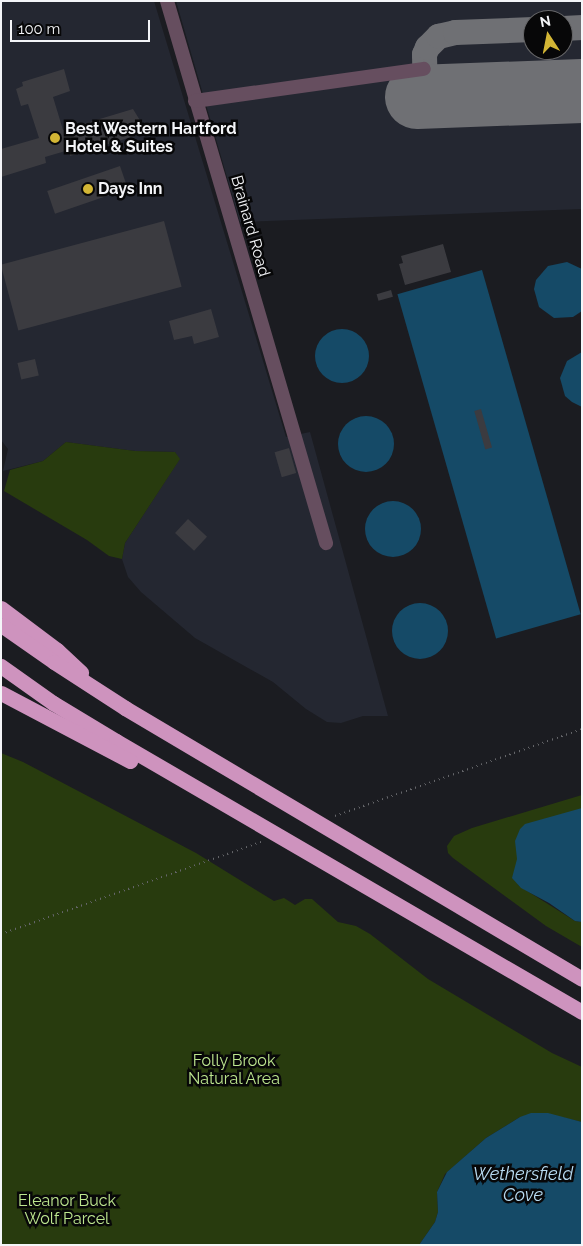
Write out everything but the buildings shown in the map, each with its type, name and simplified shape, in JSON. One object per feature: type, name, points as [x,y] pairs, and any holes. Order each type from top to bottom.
[{"type":"highway","points":[[1,608],[57,650],[114,701]]},
{"type":"highway","points":[[1,625],[114,701],[582,979]]},
{"type":"highway","points":[[1,666],[72,715],[582,1012]]},
{"type":"highway","points":[[1,693],[130,761],[184,781]]},
{"type":"street","name":"Brainard Road","points":[[167,1],[326,543]]},
{"type":"street","points":[[195,101],[424,69]]},
{"type":"path","points":[[335,816],[582,729]]},
{"type":"path","points":[[1,934],[261,842]]},
{"type":"shaded area","points":[[1,1],[154,1],[286,437],[310,432],[388,716],[363,716],[341,723],[327,722],[306,709],[273,682],[195,638],[141,592],[128,577],[122,559],[125,543],[179,460],[175,452],[135,451],[66,442],[43,461],[3,471],[8,449],[1,440]]},
{"type":"shaded area","points":[[176,1],[582,1],[582,209],[240,222]]},
{"type":"green space","points":[[66,442],[135,451],[175,452],[180,459],[125,543],[122,559],[109,556],[87,540],[4,491],[10,470],[43,461]]},
{"type":"green space","name":"Folly Brook Natural Area","points":[[1,753],[23,762],[196,853],[274,901],[284,898],[295,905],[305,899],[312,899],[338,922],[356,926],[370,934],[428,979],[552,1053],[582,1067],[582,1122],[561,1117],[520,1117],[486,1138],[445,1174],[437,1192],[438,1212],[435,1222],[419,1245],[1,1245]]},
{"type":"green space","points":[[582,795],[582,920],[516,884],[575,921],[582,922],[582,947],[546,926],[453,858],[448,853],[447,846],[454,836],[472,828]]},
{"type":"water","points":[[567,262],[582,269],[582,311],[573,317],[554,318],[539,307],[534,289],[536,280],[548,266]]},
{"type":"water","points":[[482,270],[581,614],[496,638],[397,294]]},
{"type":"water","points":[[342,329],[352,331],[361,337],[367,346],[369,356],[367,366],[361,375],[352,381],[342,383],[332,381],[323,375],[317,366],[315,356],[317,346],[323,337],[332,331]]},
{"type":"water","points":[[582,352],[582,407],[565,396],[560,378],[567,361]]},
{"type":"water","points":[[360,416],[372,416],[382,420],[390,428],[394,444],[390,460],[382,468],[372,472],[360,472],[350,468],[342,460],[338,450],[338,438],[342,428],[350,420]]},
{"type":"water","points":[[387,501],[399,501],[409,505],[417,513],[421,529],[417,545],[409,553],[399,557],[387,557],[377,553],[369,545],[365,535],[365,523],[369,513],[377,505]]},
{"type":"water","points":[[414,603],[426,603],[436,607],[444,615],[448,631],[444,647],[436,655],[426,659],[414,659],[404,655],[396,647],[392,637],[392,625],[396,615],[404,607]]},
{"type":"water","points":[[582,808],[582,922],[575,921],[549,903],[521,888],[512,878],[517,859],[515,841],[520,829],[525,824]]},
{"type":"water","name":"Wethersfield Cove","points":[[531,1113],[548,1113],[582,1122],[582,1245],[419,1245],[435,1222],[438,1212],[437,1192],[447,1172],[486,1138],[520,1117]]},
{"type":"taxiway","points":[[573,27],[582,27]]},
{"type":"taxiway","points":[[425,96],[424,54],[427,47],[438,36],[455,32],[523,29]]},
{"type":"runway","points":[[417,97],[582,91]]},
{"type":"place","name":"Best Western Hartford Hotel & Suites","points":[[55,138]]},
{"type":"place","name":"Days Inn","points":[[88,189]]},
{"type":"park label","name":"Eleanor Buck Wolf Parcel","points":[[67,1210]]}]
